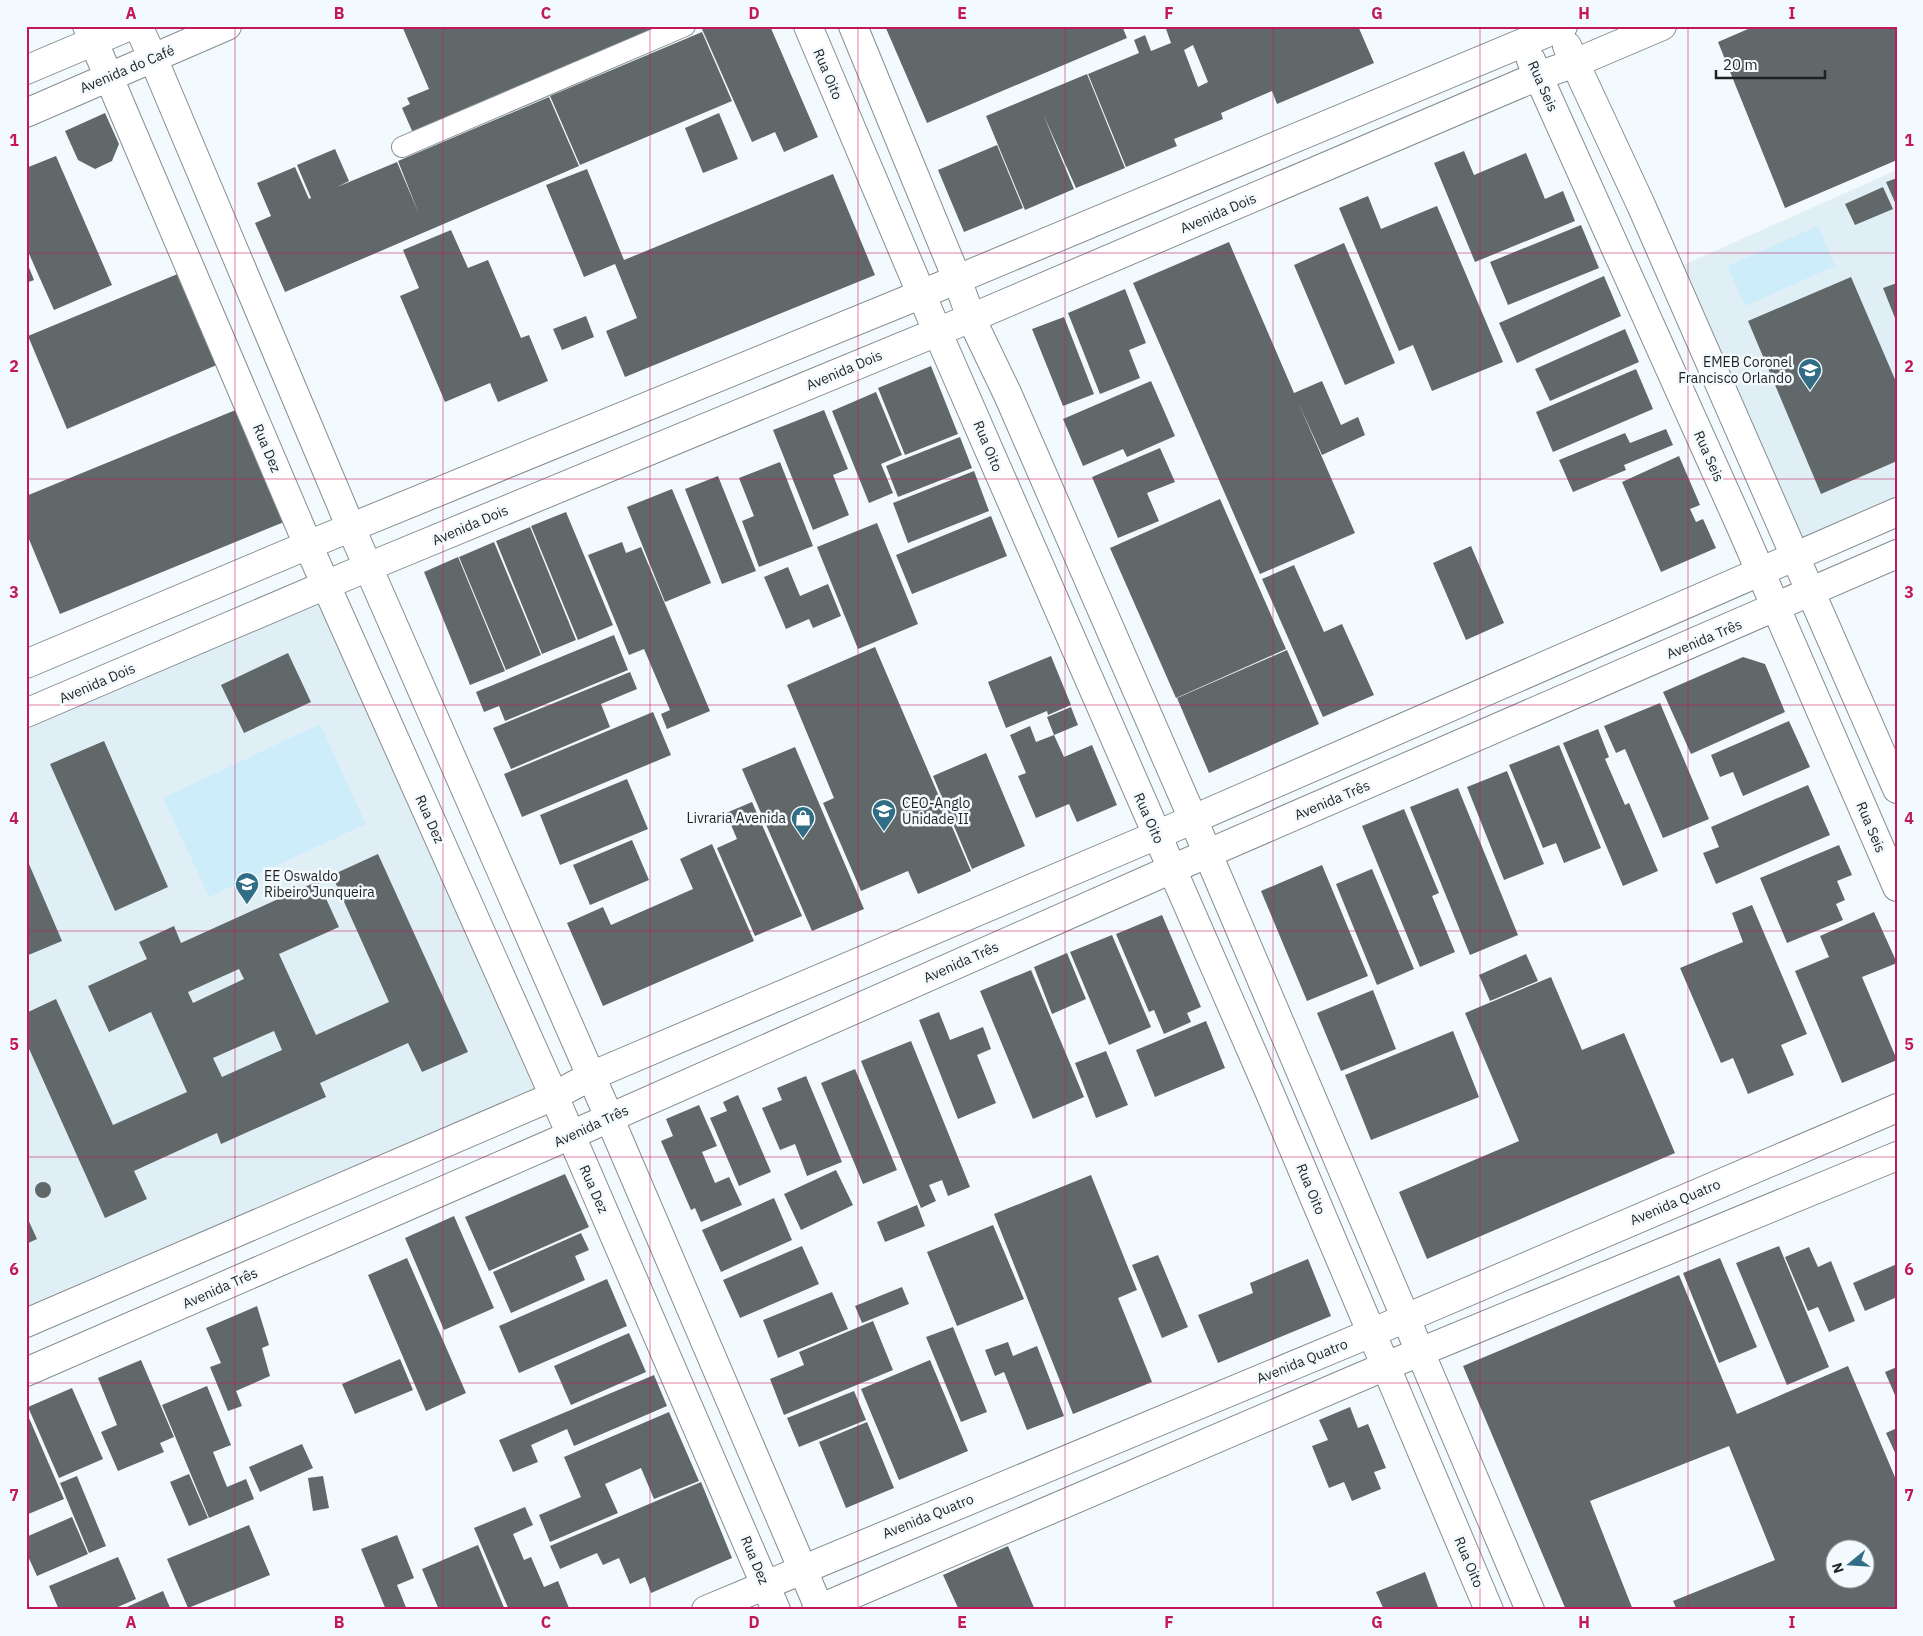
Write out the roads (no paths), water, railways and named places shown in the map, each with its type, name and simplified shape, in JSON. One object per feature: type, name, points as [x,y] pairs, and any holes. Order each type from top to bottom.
[{"type":"street","points":[[26,70],[90,34],[130,26]]},
{"type":"street","points":[[138,26],[351,528],[609,1117],[803,1568],[818,1609],[1386,1366],[1897,1156]]},
{"type":"street","name":"Avenida do Café","points":[[26,112],[227,26]]},
{"type":"street","name":"Rua Oito","points":[[808,26],[937,331],[1172,869],[1489,1610]]},
{"type":"street","points":[[853,26],[957,279],[971,318],[1012,404],[1193,819],[1530,1610]]},
{"type":"street","name":"Avenida Dois","points":[[26,713],[368,567],[971,318],[1538,76],[1575,63],[1662,26]]},
{"type":"street","points":[[26,664],[308,545],[922,294],[1520,34],[1560,27],[1641,205],[1897,789]]},
{"type":"street","name":"Rua Dez","points":[[90,34],[308,545],[554,1096],[776,1610]]},
{"type":"street","name":"Rua Seis","points":[[1520,34],[1776,608],[1897,887]]},
{"type":"street","points":[[26,1323],[554,1096],[591,1076],[1157,835],[1897,512]]},
{"type":"street","name":"Avenida Três","points":[[26,1372],[571,1136],[609,1117],[1172,869],[1897,554]]},
{"type":"street","name":"Avenida Quatro","points":[[706,1610],[803,1568],[1372,1333],[1405,1317],[1897,1108]]},
{"type":"lane","points":[[402,147],[685,26]]},
{"type":"place","name":"EMEB Coronel Francisco Orlando","points":[[1810,391]]},
{"type":"place","name":"CEO-Anglo Unidade II","points":[[884,832]]},
{"type":"place","name":"Livraria Avenida","points":[[803,839]]},
{"type":"place","name":"EE Oswaldo Ribeiro Junqueira","points":[[247,905]]}]
